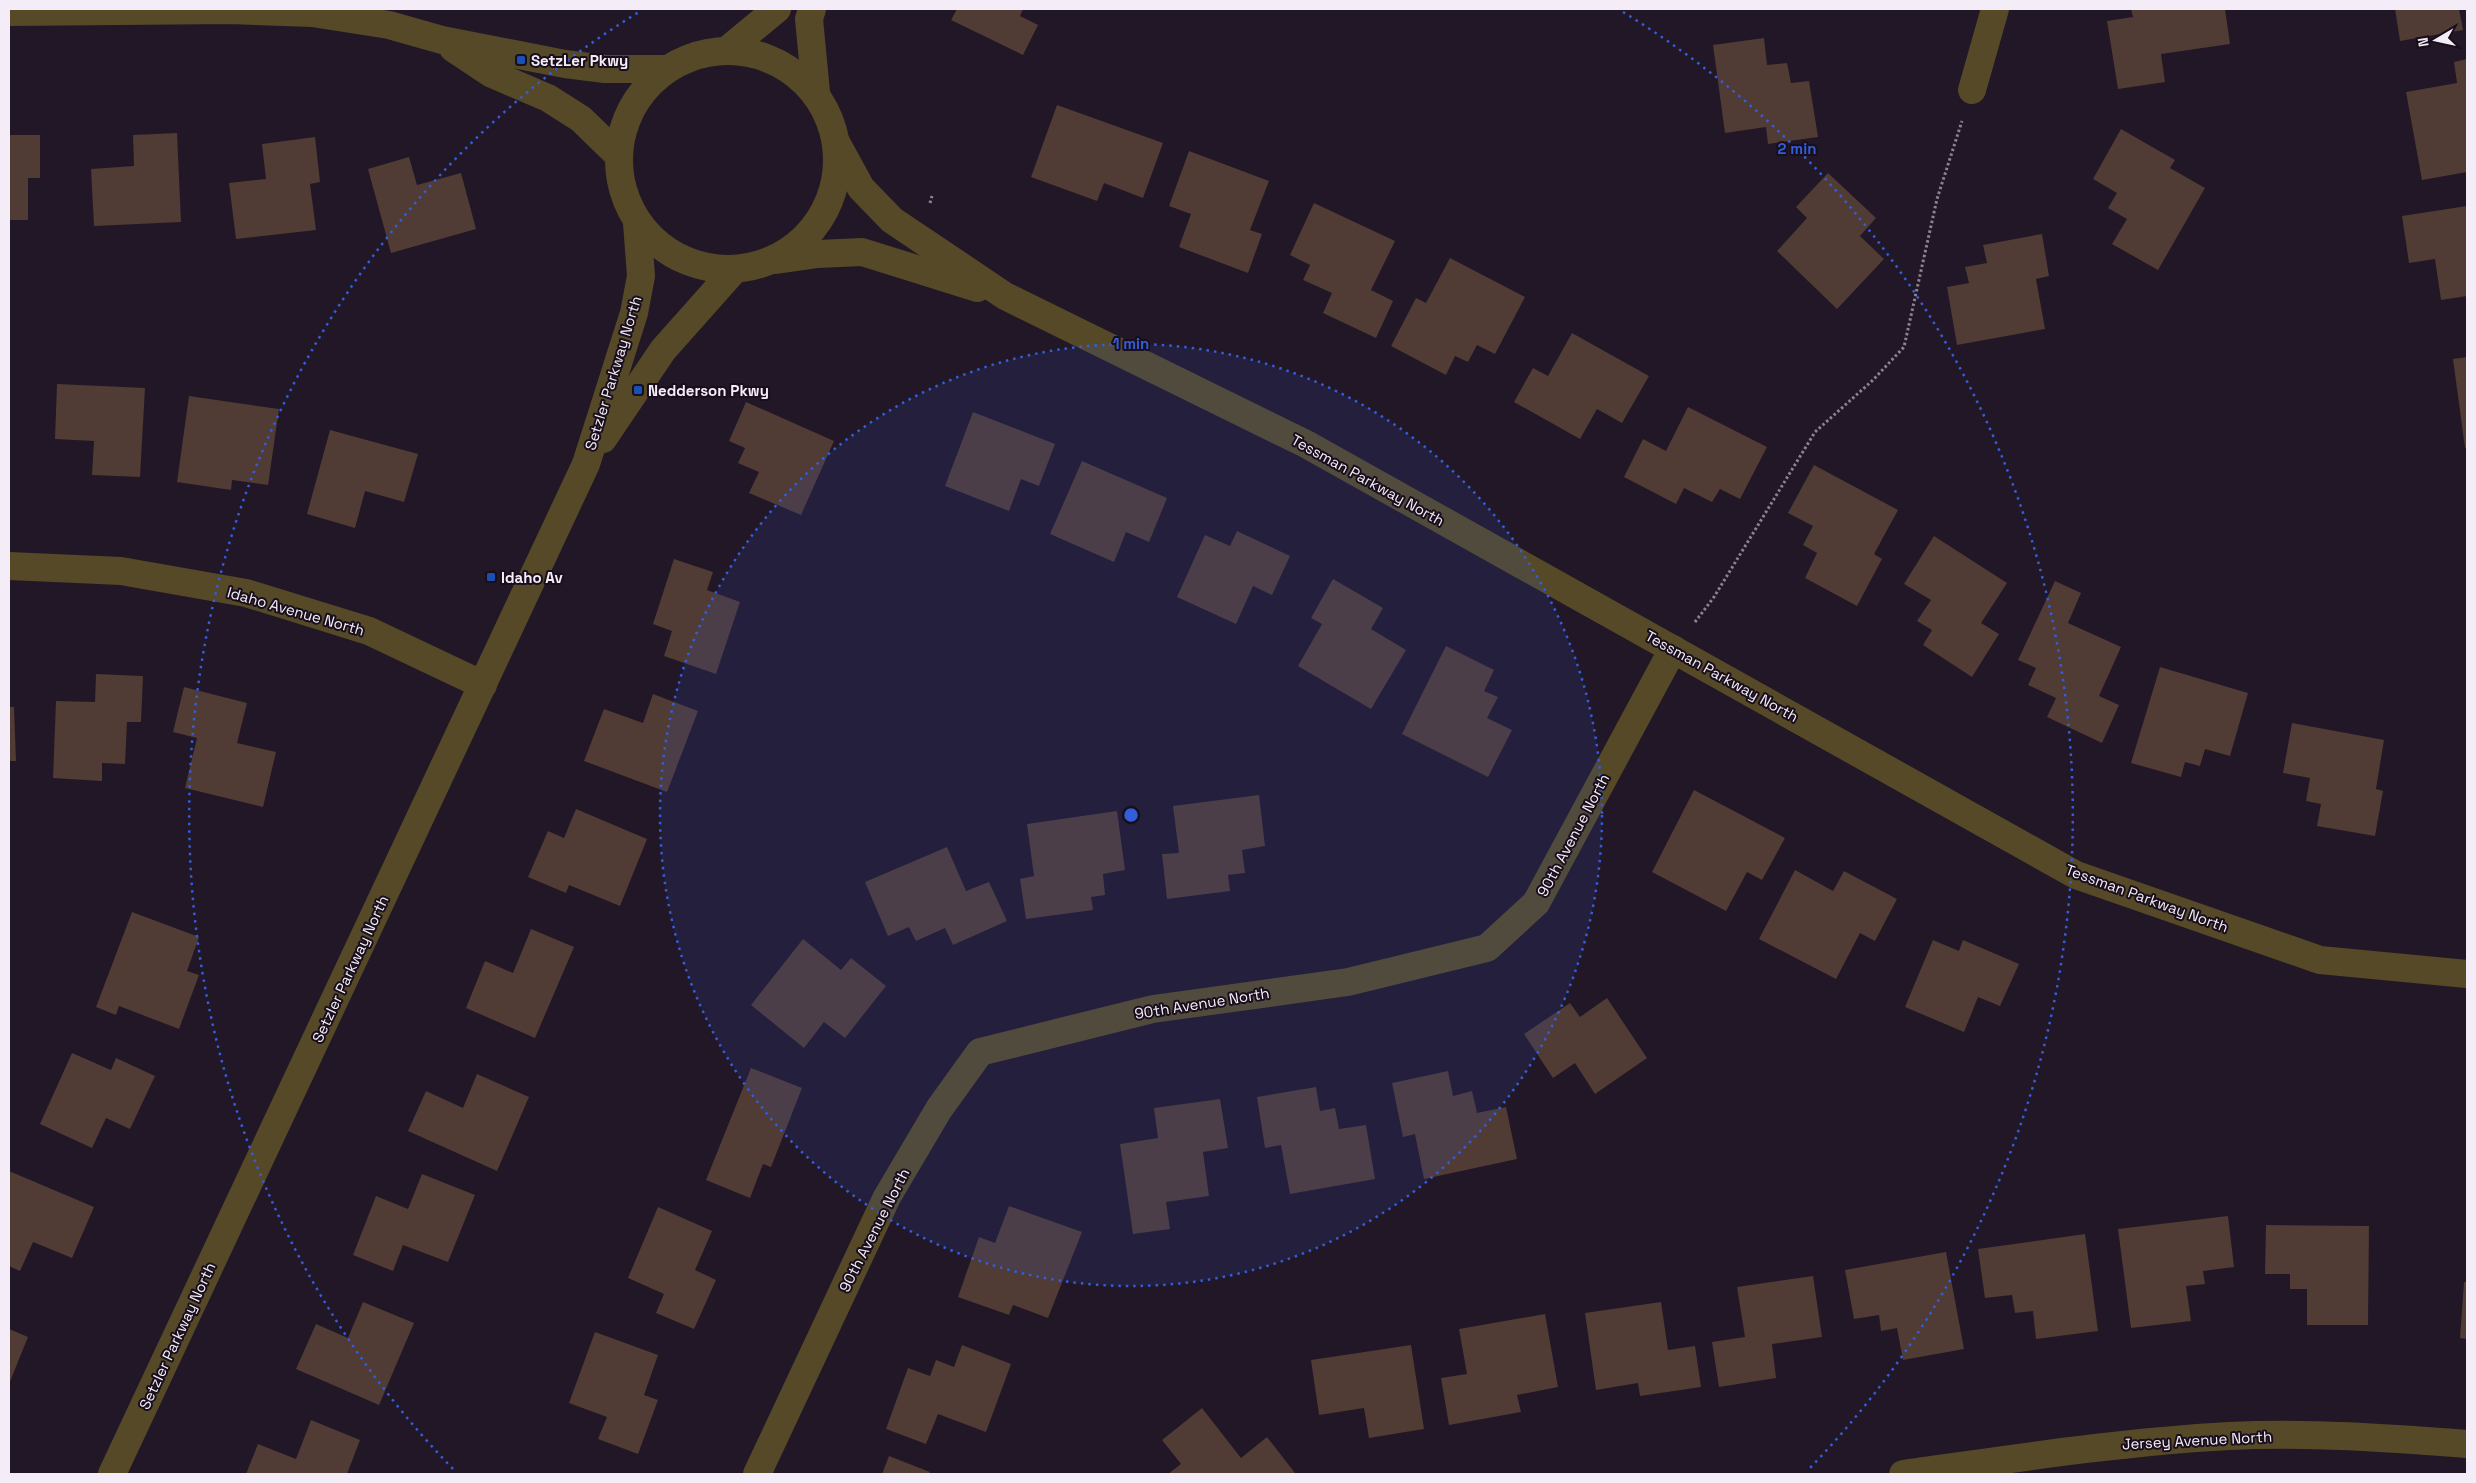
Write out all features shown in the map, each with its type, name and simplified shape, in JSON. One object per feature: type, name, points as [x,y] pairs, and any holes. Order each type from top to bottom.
[{"type":"street","points":[[726,51],[778,9]]},
{"type":"street","points":[[812,9],[809,19],[816,92]]},
{"type":"street","points":[[1972,90],[1995,9]]},
{"type":"street","points":[[9,12],[230,10],[312,13],[389,25],[442,40],[565,64],[605,69],[662,69],[693,57],[726,51],[759,54],[789,68],[816,92],[828,113],[837,144],[832,198],[813,230],[776,260]]},
{"type":"street","points":[[442,40],[492,74],[548,98],[581,119],[617,154]]},
{"type":"street","points":[[637,223],[623,188],[617,154],[632,104],[662,69]]},
{"type":"street","name":"Tessman Parkway North","points":[[837,144],[861,188],[892,220],[1005,296],[1306,444],[2076,875],[2320,960],[2467,974]]},
{"type":"street","name":"Tessman Parkway North","points":[[637,223],[664,250],[697,266],[735,269],[776,260],[818,254],[862,252],[1005,296]]},
{"type":"street","name":"Setzler Parkway North","points":[[112,1474],[586,464],[634,313],[641,276],[637,223]]},
{"type":"street","name":"Setzler Parkway North","points":[[586,464],[663,350],[735,269]]},
{"type":"street","name":"Idaho Avenue North","points":[[9,566],[121,570],[246,594],[369,631],[483,685]]},
{"type":"street","name":"90th Avenue North","points":[[757,1474],[887,1197],[939,1109],[980,1052],[1153,1009],[1348,982],[1488,948],[1536,902],[1673,649]]},
{"type":"street","name":"Jersey Avenue North","points":[[1916,1472],[2096,1446],[2231,1436],[2362,1436],[2467,1444]]},
{"type":"path","points":[[1673,649],[1714,598],[1815,432],[1873,380],[1904,347],[1937,198],[1972,90]]},
{"type":"building","points":[[957,9],[1023,9],[1020,16],[1038,25],[1023,55],[951,20]]},
{"type":"building","points":[[2131,9],[2225,9],[2230,44],[2161,54],[2165,82],[2118,89],[2107,21],[2133,17]]},
{"type":"building","points":[[2395,9],[2459,9],[2463,30],[2400,41]]},
{"type":"building","points":[[1764,38],[1767,65],[1787,63],[1791,83],[1809,81],[1818,137],[1768,144],[1766,127],[1725,133],[1713,45]]},
{"type":"building","points":[[2467,59],[2467,172],[2422,180],[2406,92],[2457,83],[2454,62]]},
{"type":"building","points":[[1057,105],[1163,143],[1143,198],[1104,183],[1097,201],[1031,177]]},
{"type":"building","points":[[2121,129],[2175,160],[2170,168],[2205,188],[2158,270],[2112,244],[2127,219],[2108,208],[2117,193],[2093,179]]},
{"type":"building","points":[[177,133],[181,222],[94,226],[91,169],[134,166],[133,135]]},
{"type":"building","points":[[9,135],[40,135],[40,178],[28,178],[28,220],[9,220]]},
{"type":"building","points":[[315,137],[320,182],[310,184],[316,230],[236,239],[229,183],[266,179],[262,144]]},
{"type":"building","points":[[1189,151],[1269,181],[1250,230],[1262,234],[1248,273],[1179,247],[1191,214],[1169,206]]},
{"type":"building","points":[[409,157],[417,185],[461,173],[476,229],[391,253],[368,169]]},
{"type":"building","points":[[1828,173],[1876,218],[1860,236],[1884,259],[1837,309],[1777,251],[1807,218],[1796,207]]},
{"type":"building","points":[[1314,203],[1395,241],[1371,290],[1393,301],[1376,338],[1323,313],[1332,293],[1303,280],[1310,265],[1290,255]]},
{"type":"building","points":[[2467,206],[2467,296],[2441,300],[2435,259],[2409,263],[2402,216]]},
{"type":"building","points":[[2042,234],[2049,276],[2036,279],[2045,329],[1957,345],[1947,287],[1969,283],[1965,267],[1987,263],[1983,245]]},
{"type":"building","points":[[1450,258],[1525,297],[1495,354],[1477,345],[1468,362],[1455,356],[1446,375],[1391,346],[1416,298],[1426,303]]},
{"type":"building","points":[[1572,333],[1649,376],[1622,423],[1597,409],[1580,439],[1514,402],[1533,368],[1548,376]]},
{"type":"building","points":[[2467,357],[2467,448],[2465,448],[2453,359]]},
{"type":"building","points":[[57,384],[145,388],[140,477],[92,475],[94,441],[55,439]]},
{"type":"building","points":[[189,396],[279,409],[268,485],[232,480],[231,490],[177,482]]},
{"type":"building","points":[[746,402],[834,441],[801,515],[749,493],[759,472],[738,463],[745,448],[729,441]]},
{"type":"building","points":[[1688,407],[1767,447],[1740,499],[1720,489],[1712,502],[1684,488],[1676,504],[1624,477],[1643,439],[1666,451]]},
{"type":"building","points":[[973,412],[1055,444],[1039,486],[1021,479],[1009,511],[945,486]]},
{"type":"building","points":[[330,430],[418,454],[404,502],[365,491],[355,528],[307,514]]},
{"type":"building","points":[[1082,461],[1167,498],[1149,542],[1126,532],[1114,562],[1050,534]]},
{"type":"building","points":[[1814,465],[1898,510],[1874,554],[1882,559],[1857,606],[1805,578],[1817,553],[1803,545],[1813,526],[1788,513]]},
{"type":"building","points":[[1237,531],[1290,556],[1272,595],[1253,586],[1236,624],[1177,597],[1205,535],[1230,546]]},
{"type":"building","points":[[1934,536],[2007,583],[1981,623],[1999,634],[1972,677],[1923,645],[1932,630],[1917,621],[1931,600],[1904,584]]},
{"type":"building","points":[[674,559],[713,572],[707,590],[740,602],[716,674],[664,656],[672,631],[653,624]]},
{"type":"building","points":[[1333,579],[1383,608],[1371,629],[1406,650],[1371,709],[1298,666],[1322,624],[1311,618]]},
{"type":"building","points":[[2055,581],[2081,593],[2068,623],[2121,647],[2099,696],[2119,705],[2102,743],[2047,717],[2056,698],[2028,685],[2036,668],[2018,660]]},
{"type":"building","points":[[1446,646],[1494,670],[1484,691],[1498,697],[1487,718],[1512,730],[1488,777],[1402,734]]},
{"type":"building","points":[[2160,667],[2248,693],[2230,756],[2205,749],[2200,766],[2185,762],[2181,777],[2131,763]]},
{"type":"building","points":[[96,674],[143,676],[141,722],[127,722],[125,764],[102,763],[102,781],[53,778],[56,701],[95,702]]},
{"type":"building","points":[[184,687],[247,703],[237,743],[276,752],[263,807],[185,788],[197,738],[173,732]]},
{"type":"building","points":[[653,694],[698,711],[667,792],[584,761],[604,709],[643,723]]},
{"type":"building","points":[[9,707],[14,707],[16,761],[9,761]]},
{"type":"building","points":[[2292,723],[2384,740],[2376,789],[2383,791],[2375,836],[2317,826],[2321,804],[2306,801],[2310,778],[2283,773]]},
{"type":"building","points":[[1694,790],[1785,838],[1762,880],[1747,872],[1726,911],[1652,872]]},
{"type":"building","points":[[1259,795],[1265,846],[1242,850],[1245,873],[1228,875],[1230,891],[1167,899],[1162,854],[1179,853],[1173,806]]},
{"type":"building","points":[[576,809],[647,839],[620,906],[569,885],[566,893],[528,877],[548,831],[564,838]]},
{"type":"building","points":[[1117,811],[1125,870],[1103,874],[1105,895],[1091,897],[1093,910],[1026,919],[1020,879],[1034,876],[1027,824]]},
{"type":"building","points":[[947,847],[966,891],[989,882],[1007,921],[953,945],[945,928],[916,941],[909,927],[888,936],[865,882]]},
{"type":"building","points":[[1795,870],[1833,891],[1844,871],[1897,899],[1875,941],[1860,933],[1836,979],[1759,939]]},
{"type":"building","points":[[132,912],[199,937],[187,971],[199,975],[179,1029],[119,1006],[116,1015],[96,1007]]},
{"type":"building","points":[[531,929],[574,947],[535,1038],[466,1008],[485,961],[513,973]]},
{"type":"building","points":[[803,939],[841,970],[851,958],[886,986],[845,1038],[824,1022],[804,1048],[751,1005]]},
{"type":"building","points":[[1933,940],[1959,951],[1963,940],[2019,964],[2000,1006],[1978,997],[1964,1032],[1905,1007]]},
{"type":"building","points":[[1607,998],[1647,1058],[1595,1094],[1575,1063],[1553,1078],[1524,1034],[1570,1003],[1580,1017]]},
{"type":"building","points":[[72,1053],[111,1070],[116,1058],[155,1076],[130,1129],[106,1118],[92,1148],[40,1124]]},
{"type":"building","points":[[751,1068],[802,1088],[771,1167],[763,1164],[750,1198],[706,1180]]},
{"type":"building","points":[[1448,1071],[1453,1096],[1472,1091],[1477,1113],[1506,1107],[1517,1159],[1424,1179],[1415,1134],[1403,1137],[1392,1083]]},
{"type":"building","points":[[477,1074],[529,1097],[497,1171],[408,1131],[426,1091],[463,1108]]},
{"type":"building","points":[[1316,1087],[1320,1111],[1335,1108],[1339,1129],[1366,1125],[1375,1179],[1290,1194],[1281,1145],[1265,1148],[1257,1097]]},
{"type":"building","points":[[1220,1099],[1228,1148],[1203,1152],[1209,1196],[1166,1202],[1170,1229],[1133,1234],[1120,1144],[1158,1138],[1154,1108]]},
{"type":"building","points":[[9,1171],[94,1207],[72,1258],[33,1242],[20,1271],[9,1266]]},
{"type":"building","points":[[422,1174],[475,1195],[448,1262],[403,1245],[393,1271],[353,1255],[376,1196],[408,1209]]},
{"type":"building","points":[[1009,1206],[1082,1232],[1048,1318],[1013,1305],[1009,1315],[958,1297],[979,1237],[995,1243]]},
{"type":"building","points":[[658,1207],[712,1231],[695,1270],[716,1280],[694,1329],[656,1313],[664,1294],[628,1278]]},
{"type":"building","points":[[2228,1216],[2234,1267],[2203,1271],[2205,1284],[2186,1286],[2191,1321],[2131,1328],[2118,1229]]},
{"type":"building","points":[[2266,1225],[2369,1226],[2368,1325],[2307,1325],[2307,1289],[2290,1289],[2290,1274],[2265,1274]]},
{"type":"building","points":[[2085,1234],[2098,1331],[2036,1339],[2033,1311],[2015,1313],[2012,1295],[1985,1298],[1978,1249]]},
{"type":"building","points":[[1946,1252],[1964,1349],[1903,1360],[1897,1328],[1881,1331],[1879,1315],[1854,1319],[1845,1270]]},
{"type":"building","points":[[1813,1276],[1822,1337],[1772,1344],[1776,1378],[1719,1387],[1712,1342],[1745,1337],[1737,1287]]},
{"type":"building","points":[[2464,1282],[2467,1282],[2467,1339],[2460,1338]]},
{"type":"building","points":[[363,1302],[414,1323],[379,1405],[296,1369],[316,1324],[348,1338]]},
{"type":"building","points":[[1661,1302],[1668,1350],[1695,1346],[1701,1387],[1640,1396],[1638,1383],[1596,1390],[1585,1313]]},
{"type":"building","points":[[1545,1314],[1558,1387],[1517,1395],[1521,1412],[1449,1425],[1441,1378],[1467,1374],[1459,1329]]},
{"type":"building","points":[[9,1329],[28,1337],[9,1384]]},
{"type":"building","points":[[595,1332],[658,1355],[644,1395],[658,1400],[638,1454],[598,1439],[607,1417],[569,1403]]},
{"type":"building","points":[[962,1345],[1011,1364],[986,1432],[938,1414],[926,1444],[886,1429],[908,1368],[930,1376],[936,1360],[954,1367]]},
{"type":"building","points":[[1411,1345],[1424,1429],[1369,1438],[1364,1408],[1319,1415],[1311,1360]]},
{"type":"building","points":[[1202,1408],[1241,1458],[1267,1437],[1295,1473],[1168,1474],[1181,1464],[1162,1440]]},
{"type":"building","points":[[311,1420],[360,1440],[347,1474],[246,1474],[258,1444],[296,1459]]},
{"type":"building","points":[[889,1456],[930,1472],[929,1474],[882,1474]]},
{"type":"place","name":"SetzLer Pkwy","points":[[521,60]]},
{"type":"place","name":"Nedderson Pkwy","points":[[638,390]]},
{"type":"place","name":"Idaho Av","points":[[491,577]]}]
